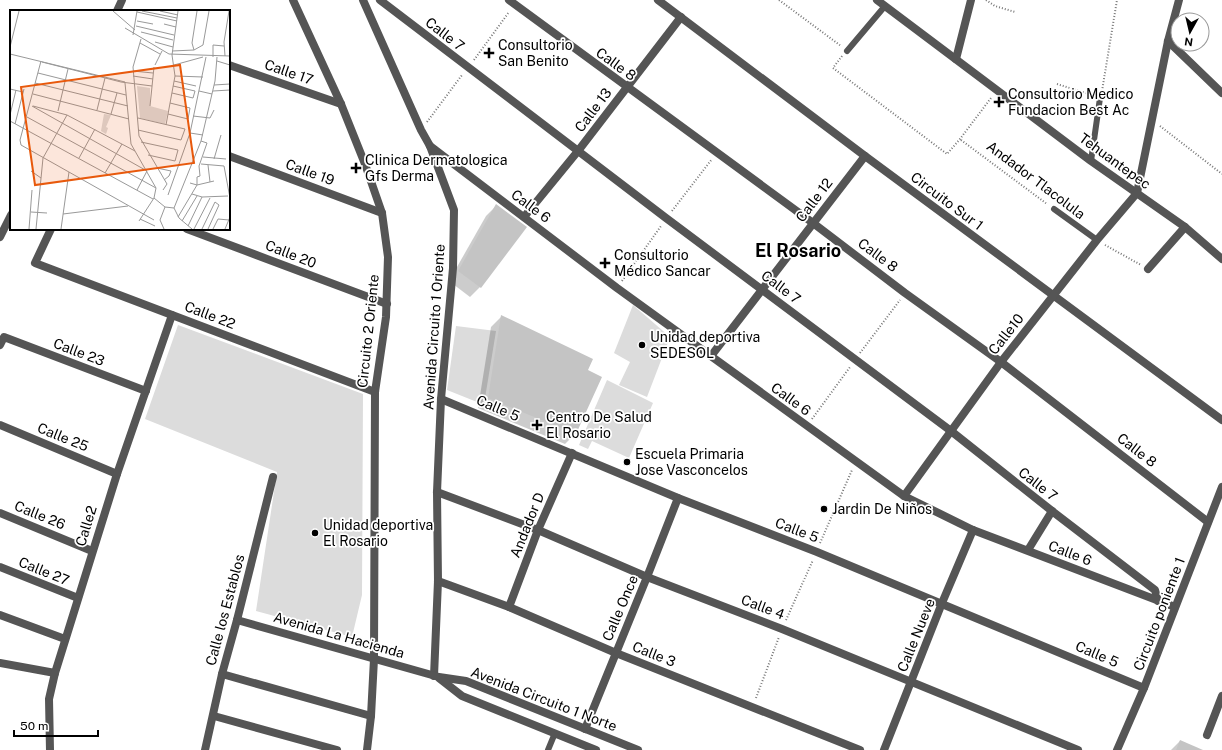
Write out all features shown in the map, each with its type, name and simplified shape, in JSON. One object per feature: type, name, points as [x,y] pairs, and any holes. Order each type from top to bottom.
[{"type":"street","points":[[117,10],[122,0]]},
{"type":"street","name":"Circuito 2 Oriente","points":[[293,0],[341,104],[365,164],[382,213],[388,257],[387,304],[375,392],[374,659],[371,716],[367,750]]},
{"type":"street","name":"Avenida Circuito 1 Oriente","points":[[364,0],[421,130],[430,146],[454,210],[453,268],[441,398],[437,492],[438,581],[436,676]]},
{"type":"street","name":"Calle 7","points":[[380,0],[578,151],[951,431],[1155,590],[1158,600]]},
{"type":"street","name":"Calle 8","points":[[508,0],[813,223],[905,293],[1001,362],[1208,522]]},
{"type":"street","name":"Circuito Sur 1","points":[[658,0],[865,156],[1222,420]]},
{"type":"street","name":"Tehuantepec","points":[[877,0],[1091,161],[1185,227],[1222,259]]},
{"type":"street","points":[[956,59],[971,0]]},
{"type":"street","points":[[1137,193],[1168,41],[1179,0]]},
{"type":"street","name":"Calle 13","points":[[524,217],[578,151],[681,17]]},
{"type":"street","points":[[1168,41],[1222,93]]},
{"type":"street","name":"Calle 17","points":[[230,65],[341,104]]},
{"type":"street","name":"Calle 6","points":[[430,146],[617,288],[855,462],[904,496],[973,530],[1175,607]]},
{"type":"street","name":"Calle 19","points":[[230,156],[382,213]]},
{"type":"street","name":"Calle 12","points":[[711,356],[865,156]]},
{"type":"street","name":"Calle10","points":[[904,496],[1001,362],[1097,240],[1137,193]]},
{"type":"street","points":[[1,232],[10,217]]},
{"type":"street","points":[[1148,269],[1185,227]]},
{"type":"street","name":"Calle 22","points":[[51,230],[35,262],[375,392]]},
{"type":"street","name":"Calle 20","points":[[190,230],[387,304]]},
{"type":"street","name":"Calle2","points":[[50,750],[49,699],[55,673],[116,474],[172,315]]},
{"type":"street","name":"Calle 23","points":[[0,345],[4,337],[146,392]]},
{"type":"street","name":"Calle 5","points":[[441,398],[678,498],[817,552],[1144,688]]},
{"type":"street","name":"Calle 25","points":[[0,425],[116,474]]},
{"type":"street","name":"Andador D","points":[[509,607],[538,530],[572,453]]},
{"type":"street","name":"Calle los Establos","points":[[205,750],[214,716],[222,674],[237,620],[272,477]]},
{"type":"street","name":"Circuito poniente 1","points":[[1117,750],[1144,688],[1222,487]]},
{"type":"street","name":"Calle 4","points":[[437,492],[538,530],[647,577],[782,629],[1078,750]]},
{"type":"street","name":"Calle Once","points":[[585,729],[678,498]]},
{"type":"street","points":[[1028,550],[1052,511]]},
{"type":"street","name":"Calle 26","points":[[0,513],[92,551]]},
{"type":"street","name":"Calle Nueve","points":[[884,750],[942,603],[973,530]]},
{"type":"street","name":"Calle 27","points":[[0,568],[78,598]]},
{"type":"street","name":"Calle 3","points":[[438,581],[509,607],[752,708],[860,750]]},
{"type":"street","points":[[0,615],[65,640]]},
{"type":"street","name":"Avenida La Hacienda","points":[[237,620],[436,676]]},
{"type":"street","points":[[0,663],[55,673]]},
{"type":"street","points":[[222,674],[371,716]]},
{"type":"street","name":"Avenida Circuito 1 Norte","points":[[436,676],[466,681],[638,750]]},
{"type":"street","name":"Avenida Circuito 1 Norte","points":[[436,676],[462,696],[596,750]]},
{"type":"street","points":[[1207,734],[1219,714],[1222,696]]},
{"type":"street","points":[[214,716],[338,750]]},
{"type":"lane","points":[[846,50],[885,6]]},
{"type":"lane","points":[[1091,161],[1100,98]]},
{"type":"lane","name":"Andador Tlacolula","points":[[1054,209],[1097,240]]},
{"type":"lane","points":[[549,750],[555,733]]},
{"type":"path","points":[[779,0],[846,50],[833,68],[947,154],[960,139],[996,90]]},
{"type":"path","points":[[986,0],[995,6],[1016,12]]},
{"type":"path","points":[[1057,84],[1100,98],[1117,0]]},
{"type":"path","points":[[1152,119],[1222,174]]},
{"type":"path","name":"Andador Tlacolula","points":[[960,139],[1054,209]]},
{"type":"path","points":[[1097,240],[1148,269]]},
{"type":"path","points":[[752,708],[782,629],[817,552],[855,462]]},
{"type":"shaded area","name":"Unidad deportiva SEDESOL","points":[[633,305],[670,337],[647,397],[619,385],[630,362],[614,353]]},
{"type":"shaded area","name":"Unidad deportiva El Rosario","points":[[178,325],[363,394],[362,595],[352,637],[256,611],[277,472],[145,419]]},
{"type":"shaded area","points":[[456,326],[496,331],[485,398],[482,404],[447,390]]},
{"type":"shaded area","points":[[607,380],[653,403],[629,458],[592,441],[588,449],[579,445]]},
{"type":"building","points":[[496,204],[527,227],[481,288],[458,271]]},
{"type":"building","points":[[501,315],[593,359],[588,370],[602,377],[576,434],[488,398]]},
{"type":"building","points":[[1180,740],[1203,750],[1176,750]]},
{"type":"place","name":"Consultorio San Benito","points":[[489,53]]},
{"type":"place","name":"Consultorio Medico Fundacion Best Ac","points":[[999,102]]},
{"type":"place","name":"Clinica Dermatologica Gfs Derma","points":[[356,168]]},
{"type":"place","name":"Consultorio Médico Sancar","points":[[605,263]]},
{"type":"place","name":"Unidad deportiva SEDESOL","points":[[642,345]]},
{"type":"place","name":"Centro De Salud El Rosario","points":[[537,425]]},
{"type":"place","name":"Escuela Primaria Jose Vasconcelos","points":[[627,462]]},
{"type":"place","name":"Jardin De Niños","points":[[824,509]]},
{"type":"place","name":"Unidad deportiva El Rosario","points":[[315,533]]},
{"type":"district","name":"El Rosario","points":[[798,250]]}]
